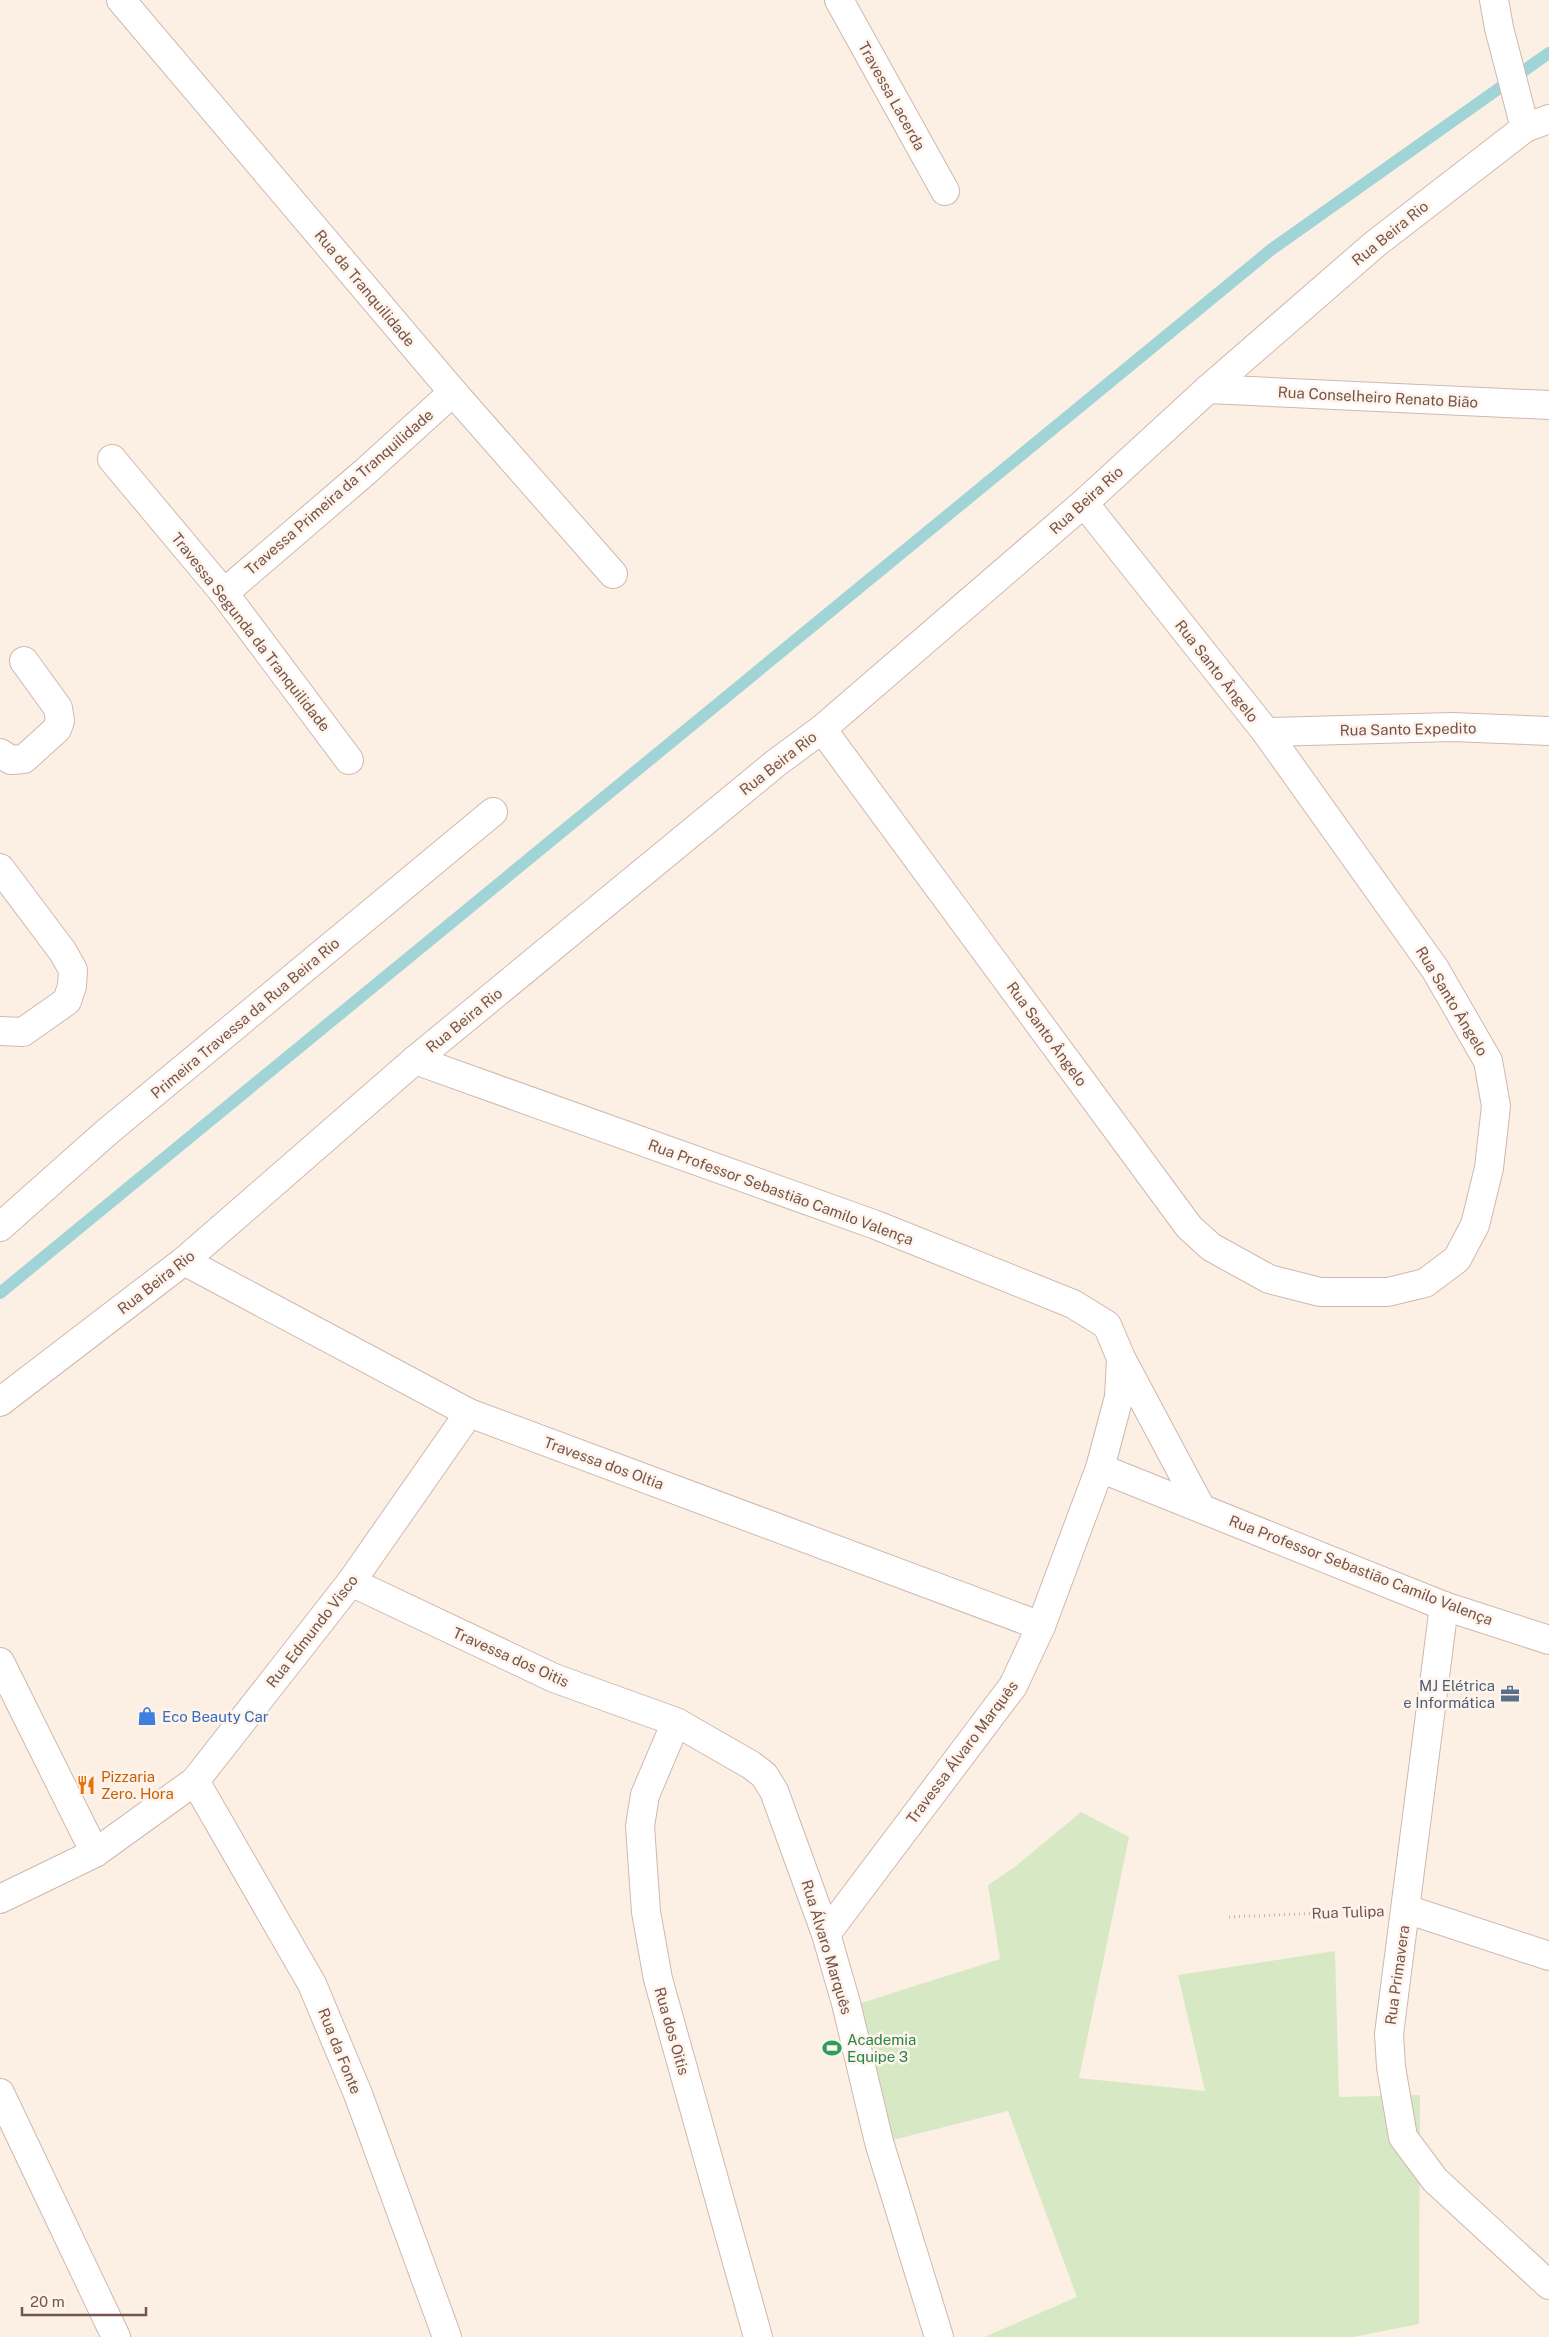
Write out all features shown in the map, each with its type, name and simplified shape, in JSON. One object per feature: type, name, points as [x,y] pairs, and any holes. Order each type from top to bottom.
[{"type":"street","name":"Rua da Tranquilidade","points":[[120,0],[453,392],[613,574]]},
{"type":"street","name":"Travessa Lacerda","points":[[839,0],[945,191]]},
{"type":"street","points":[[1494,0],[1499,28],[1518,101],[1537,123]]},
{"type":"street","name":"Rua Beira Rio","points":[[0,1402],[184,1261],[415,1060],[776,763],[822,729],[1084,503],[1208,389],[1375,244],[1537,123]]},
{"type":"street","name":"Rua Conselheiro Renato Bião","points":[[1208,389],[1549,405]]},
{"type":"street","name":"Travessa Primeira da Tranquilidade","points":[[224,593],[453,392]]},
{"type":"street","name":"Travessa Segunda da Tranquilidade","points":[[112,459],[224,593],[350,760]]},
{"type":"street","name":"Rua Santo Ângelo","points":[[822,729],[1189,1227],[1211,1247],[1269,1280],[1320,1292],[1388,1292],[1425,1283],[1457,1259],[1475,1225],[1490,1168],[1496,1106],[1488,1061],[1435,969],[1266,732],[1084,503]]},
{"type":"street","points":[[0,752],[11,760],[24,759],[57,729],[60,721],[58,708],[24,661]]},
{"type":"street","name":"Rua Santo Expedito","points":[[1266,732],[1452,727],[1549,731]]},
{"type":"street","name":"Primeira Travessa da Rua Beira Rio","points":[[0,1227],[107,1132],[493,812]]},
{"type":"street","points":[[0,868],[63,952],[73,970],[72,986],[67,1001],[24,1032],[0,1031]]},
{"type":"street","name":"Rua Professor Sebastião Camilo Valença","points":[[415,1060],[876,1224],[1073,1304],[1107,1325],[1121,1358],[1201,1508]]},
{"type":"street","name":"Travessa dos Oltia","points":[[184,1261],[469,1414],[1041,1626]]},
{"type":"street","name":"Rua Professor Sebastião Camilo Valença","points":[[1121,1358],[1119,1397],[1100,1468],[1444,1606],[1549,1640]]},
{"type":"street","name":"Rua Edmundo Visco","points":[[0,1899],[95,1852],[196,1781],[351,1582],[469,1414]]},
{"type":"street","name":"Travessa Álvaro Marquês","points":[[826,1934],[1013,1686],[1041,1626],[1100,1468]]},
{"type":"street","name":"Travessa dos Oitis","points":[[351,1582],[554,1678],[676,1722]]},
{"type":"street","name":"Rua Primavera","points":[[1444,1606],[1389,2034],[1391,2067],[1403,2137],[1435,2180],[1549,2285]]},
{"type":"street","points":[[0,1662],[95,1852]]},
{"type":"street","name":"Rua Álvaro Marquês","points":[[676,1722],[751,1765],[764,1775],[774,1791],[826,1934],[846,2003],[879,2142],[939,2337]]},
{"type":"street","name":"Rua dos Oitis","points":[[676,1722],[645,1795],[640,1826],[646,1912],[658,1979],[758,2337]]},
{"type":"street","name":"Rua da Fonte","points":[[196,1781],[312,1984],[358,2094],[447,2337]]},
{"type":"street","name":"Rua Tulipa","points":[[1406,1909],[1549,1956]]},
{"type":"street","points":[[0,2093],[116,2337]]},
{"type":"path","name":"Rua Tulipa","points":[[1229,1917],[1406,1909]]},
{"type":"green space","points":[[1081,1812],[1129,1837],[1079,2078],[1205,2091],[1178,1975],[1335,1951],[1339,2097],[1420,2095],[1419,2324],[1353,2337],[984,2337],[1077,2297],[1008,2111],[885,2142],[858,2004],[1000,1959],[988,1885],[1016,1866]]},
{"type":"waterway","points":[[0,1293],[1272,249],[1549,53]]},
{"type":"place","name":"MJ Elétrica e Informática","points":[[1510,1694]]},
{"type":"place","name":"Eco Beauty Car","points":[[147,1716]]},
{"type":"place","name":"Pizzaria Zero. Hora","points":[[86,1785]]},
{"type":"place","name":"Academia Equipe 3","points":[[832,2048]]}]
